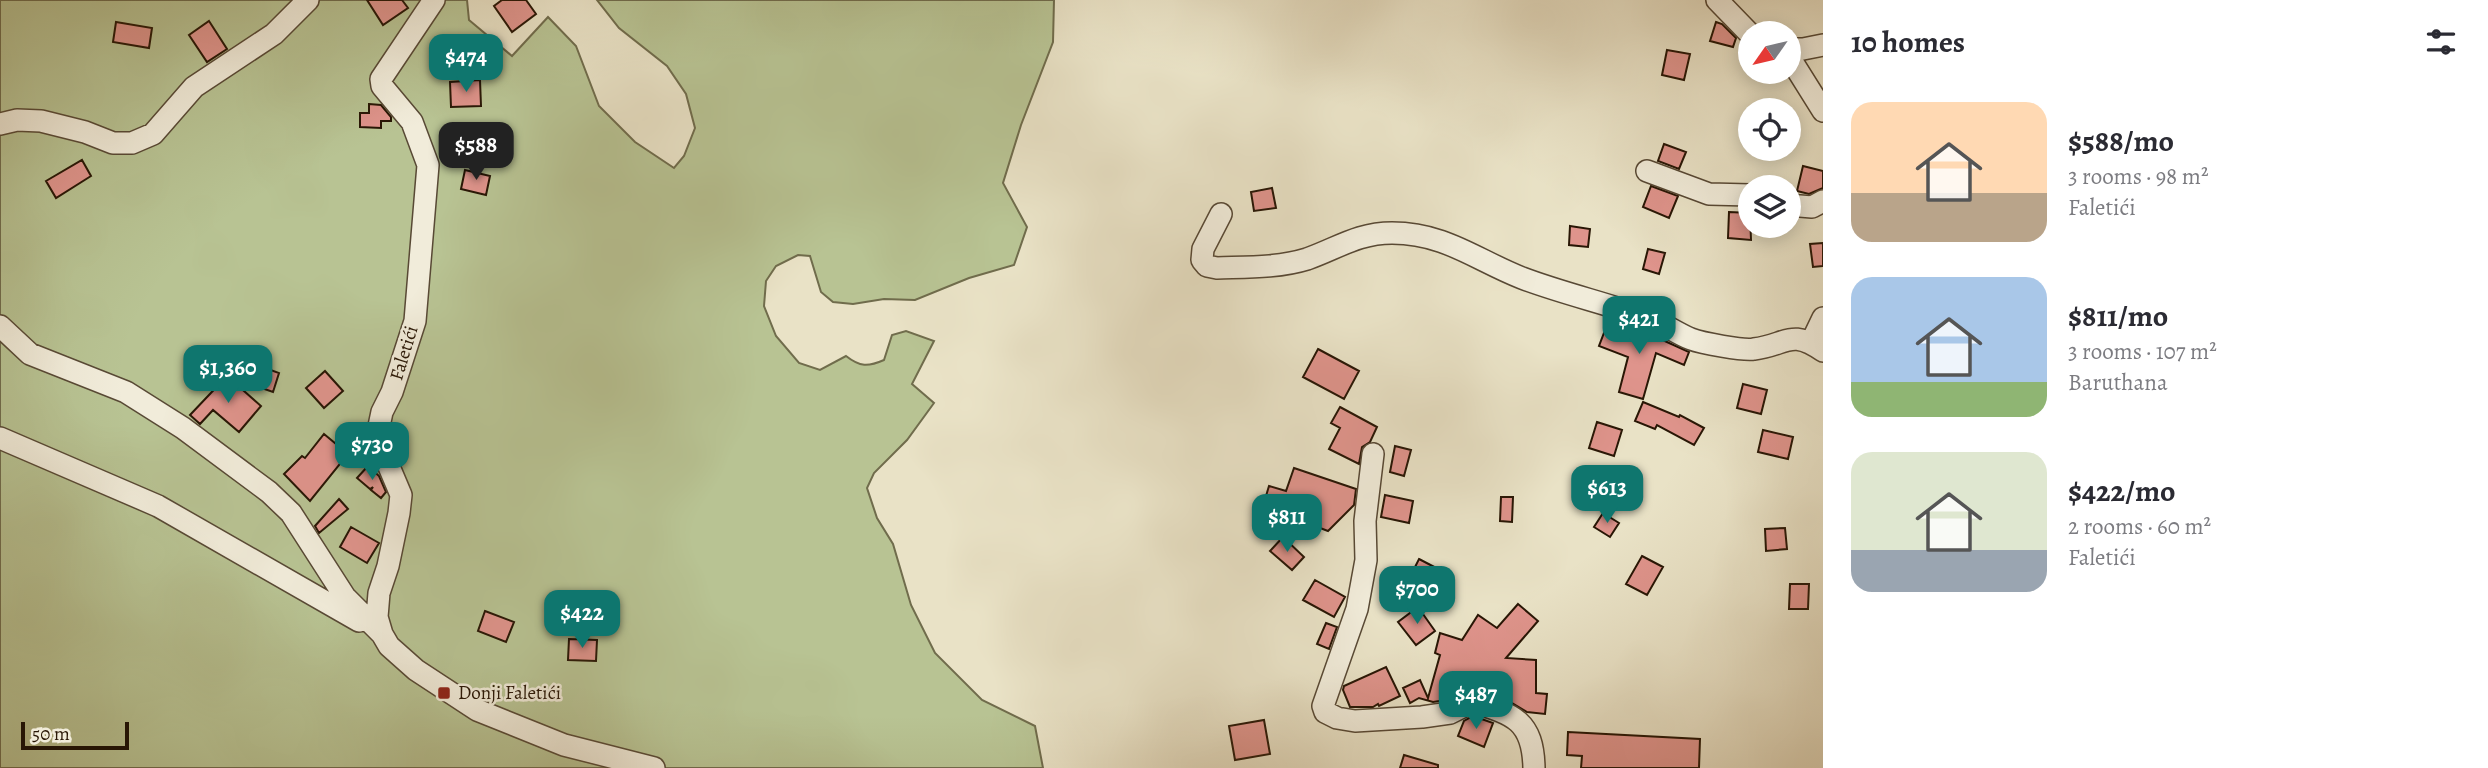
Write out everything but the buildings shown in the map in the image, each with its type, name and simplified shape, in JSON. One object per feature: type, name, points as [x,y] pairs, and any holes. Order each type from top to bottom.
[{"type":"street","points":[[0,124],[18,120],[41,121],[85,132],[113,143],[132,143],[153,134],[194,87],[274,34],[308,0]]},
{"type":"street","name":"Faletići","points":[[382,634],[377,617],[379,593],[388,566],[401,495],[379,443],[378,431],[382,412],[396,381],[415,321],[428,165],[412,122],[382,86],[382,79],[434,0]]},
{"type":"street","points":[[1717,0],[1738,22]]},
{"type":"street","points":[[1801,49],[1823,45]]},
{"type":"street","points":[[1801,76],[1823,111]]},
{"type":"street","points":[[1647,171],[1709,194],[1738,195]]},
{"type":"street","points":[[1801,207],[1812,208],[1823,201]]},
{"type":"street","points":[[1221,214],[1203,250],[1202,260],[1207,266],[1217,268],[1280,264],[1305,259],[1360,236],[1393,233],[1433,238],[1479,256],[1504,271],[1654,320],[1692,340],[1752,350],[1799,338],[1817,347],[1823,318]]},
{"type":"street","points":[[0,326],[30,354],[126,392],[172,421],[269,492],[291,513],[345,597],[382,634],[389,646],[416,670],[477,710],[564,745],[633,765],[654,768]]},
{"type":"street","points":[[0,438],[158,506],[382,634]]},
{"type":"street","points":[[1373,454],[1365,521],[1366,560],[1357,609],[1325,699],[1325,712],[1337,718],[1355,721],[1422,717],[1450,713],[1472,702],[1511,716],[1529,733],[1534,750],[1534,768]]},
{"type":"green space","points":[[0,0],[467,0],[469,20],[512,56],[548,17],[576,46],[599,106],[635,142],[674,168],[684,156],[695,128],[686,94],[667,66],[619,28],[597,0],[1054,0],[1053,42],[1021,125],[1003,183],[1027,227],[1014,265],[969,278],[915,300],[884,299],[853,304],[833,302],[821,292],[810,256],[798,255],[776,266],[766,281],[764,306],[776,336],[799,363],[820,370],[846,356],[864,365],[884,360],[892,335],[906,331],[934,341],[912,384],[934,403],[907,440],[874,473],[867,488],[877,518],[893,544],[911,605],[935,653],[982,700],[1035,726],[1043,768],[0,768]]},
{"type":"place","name":"Donji Faletići","points":[[444,693]]}]
